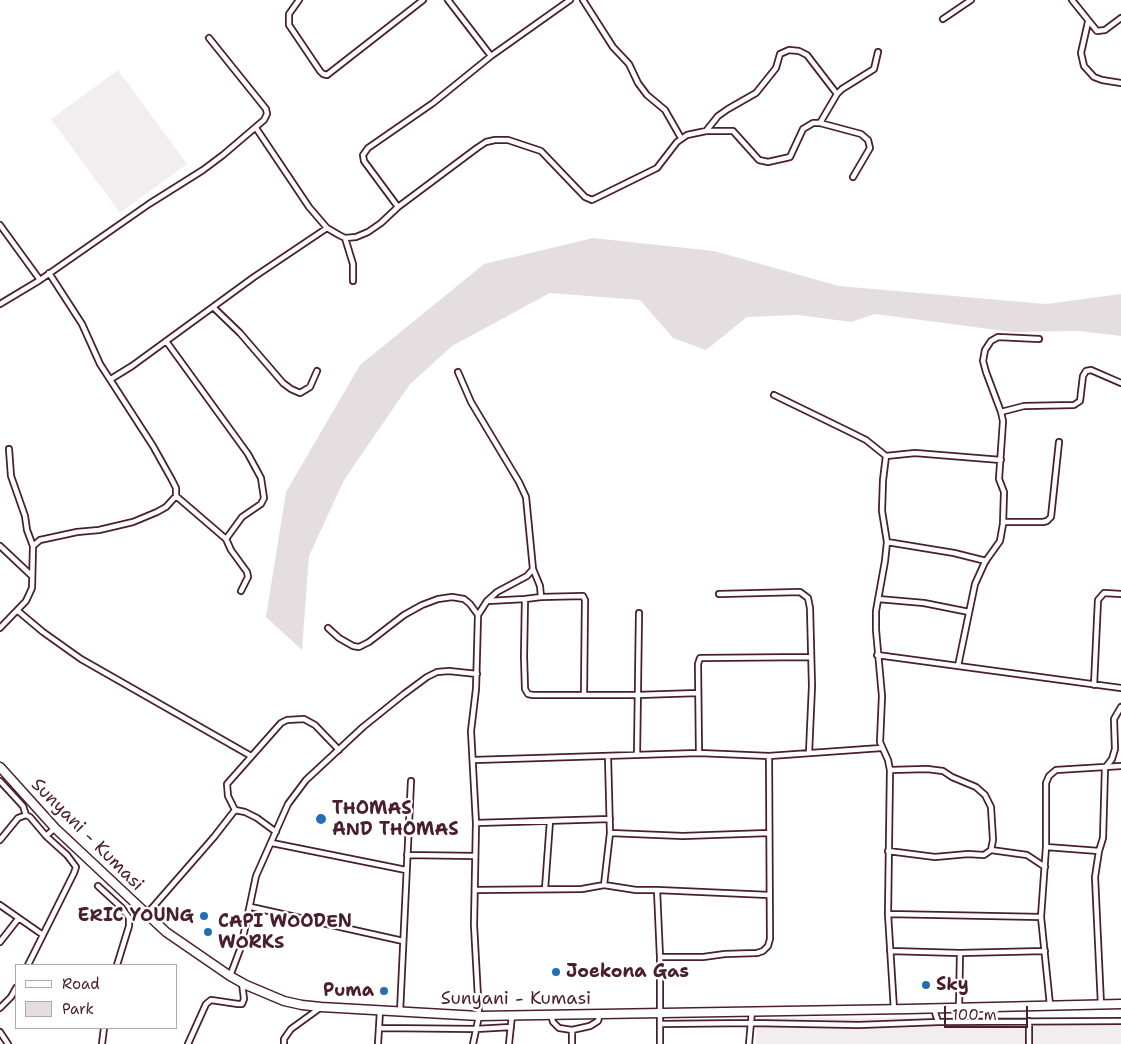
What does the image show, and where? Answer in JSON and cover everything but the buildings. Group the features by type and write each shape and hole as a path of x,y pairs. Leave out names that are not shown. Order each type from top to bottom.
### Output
{"main road":[{"name":"Sunyani - Kumasi","path":"0,767 55,828 166,932 230,976 284,1001 321,1007 479,1016 894,1010 1121,1004"}],"street":[{"path":"299,0 289,14 290,26 320,71 327,75 423,0"},
{"path":"448,0 491,56"},
{"path":"398,206 364,161 363,155 368,148 433,103 491,56 570,0"},
{"path":"583,0 613,48 628,64 638,83 647,95 665,110 682,138"},
{"path":"943,19 971,0"},
{"path":"1072,0 1097,31 1121,18"},
{"path":"1088,22 1081,53 1084,66 1094,77 1121,83"},
{"path":"0,304 40,280 149,204 203,170 264,120 267,114 266,109 209,38"},
{"path":"706,131 723,112 737,102 756,93 776,68 780,54 789,50 799,51 807,55 837,94"},
{"path":"820,123 837,94 847,85 874,69 878,52"},
{"path":"256,128 309,207 327,228 345,238 356,237 368,232 381,223 398,206 486,142 508,140 536,148 585,197 592,200 657,168 682,138 687,135 706,131 733,131 759,160 768,162 790,157 803,129 813,123 820,123 861,134 868,140 870,148 853,177"},
{"path":"0,225 40,280"},
{"path":"111,379 327,228"},
{"path":"345,238 353,264 353,281"},
{"path":"33,546 40,540 77,532 120,526 140,520 166,507 176,496 176,488 172,480 96,357 82,324 49,273"},
{"path":"214,307 240,333 283,383 291,389 300,393 310,387 318,371"},
{"path":"958,666 975,584 986,561 1000,541 1003,522 1004,492 999,479 1003,421 983,361 985,350 991,341 998,337 1039,339"},
{"path":"166,341 248,454 261,478 264,498 261,504 242,517 226,539"},
{"path":"1001,412 1024,406 1074,405 1080,401 1083,376 1086,371 1091,370 1121,383"},
{"path":"458,372 471,402 520,482 526,497 533,569 540,586 541,597"},
{"path":"774,395 850,432 876,447 886,456 915,453 1001,460"},
{"path":"1003,522 1043,522 1051,517 1059,442"},
{"path":"0,628 26,601 32,588 33,546 11,476 9,449"},
{"path":"886,456 882,511 887,542 876,611 877,655 882,696 881,748 888,760 890,770 888,914 894,1010"},
{"path":"176,496 226,539 231,550 247,572 248,577 241,591"},
{"path":"887,542 954,553 986,561"},
{"path":"0,546 32,576"},
{"path":"473,1044 479,1016 474,943 476,823 471,731 477,674 478,615 487,601 497,592 527,576 533,569"},
{"path":"719,594 800,592 808,598 810,608 812,686 809,753"},
{"path":"1094,685 1098,600 1104,593 1121,594"},
{"path":"487,601 583,596 585,600 584,694"},
{"path":"328,628 340,638 358,647 369,642 404,615 422,604 438,599 452,597 464,599 478,615"},
{"path":"878,598 924,603 970,612"},
{"path":"525,599 525,689 528,694 638,695 698,693"},
{"path":"18,611 42,632 81,659 251,756"},
{"path":"638,755 639,614"},
{"path":"877,655 1121,688"},
{"path":"699,753 698,664 702,657 811,656"},
{"path":"230,976 241,947 251,907 256,876 272,844 288,804 306,780 381,712 427,677 436,672 448,671 477,674"},
{"path":"1101,1004 1095,877 1103,838 1105,768 1112,759 1116,749 1114,719 1121,707"},
{"path":"235,810 228,796 227,784 281,723 288,720 304,719 315,725 339,750"},
{"path":"474,760 699,753 769,756 881,748"},
{"path":"660,957 703,957 757,953 763,951 768,946 770,939 768,895 769,756"},
{"path":"604,885 610,833 608,757"},
{"path":"1050,1005 1041,917 1046,847 1046,783 1049,776 1056,770 1121,766"},
{"path":"888,851 935,857 968,854 984,855 990,850 993,840 991,807 985,795 976,786 952,777 943,771 927,769 890,770"},
{"path":"0,780 23,806 26,815 76,866 29,964"},
{"path":"400,1012 411,781"},
{"path":"235,810 245,812 257,818 276,832"},
{"path":"146,915 235,810"},
{"path":"0,840 18,818 26,815"},
{"path":"476,823 610,819"},
{"path":"545,889 550,820"},
{"path":"46,836 55,828"},
{"path":"610,833 683,836 769,833"},
{"path":"272,844 406,870"},
{"path":"1046,847 1099,851"},
{"path":"990,850 1027,855 1045,867"},
{"path":"407,855 475,856"},
{"path":"475,890 589,888 604,885 627,890 768,895"},
{"path":"98,886 130,918 117,964"},
{"path":"657,890 660,957 660,1044"},
{"path":"0,905 18,920 43,936"},
{"path":"251,907 403,941"},
{"path":"888,914 1041,917"},
{"path":"0,942 18,920"},
{"path":"890,950 960,953 1044,951"},
{"path":"960,953 960,1008"},
{"path":"188,1044 206,1004 211,1000 242,1004 244,999 242,983"},
{"path":"0,1008 15,990"},
{"path":"284,1044 284,1039 291,1029 321,1007"},
{"path":"934,1009 938,1022"},
{"path":"378,1044 380,1011"},
{"path":"749,1044 752,1011"},
{"path":"550,1014 555,1026 572,1030 590,1026 598,1021 600,1014"},
{"path":"509,1044 512,1015"},
{"path":"1029,1021 1030,1043"},
{"path":"660,1024 1121,1021"},
{"path":"379,1028 476,1030 511,1028"},
{"path":"102,1044 104,1029"},
{"path":"572,1030 572,1044"},
{"path":"0,1032 8,1044"}],"shaded area":[{"path":"118,70 187,164 120,213 51,119"},
{"path":"1121,1017 1121,1044 756,1044 757,1018"}],"green space":[{"path":"593,238 714,251 839,286 1046,304 1121,294 1121,336 1079,331 1012,332 875,314 851,322 798,315 747,317 706,350 673,338 640,300 550,293 452,346 410,384 344,480 309,556 302,650 266,617 286,492 360,365 484,264"}],"place":[{"name":"THOMAS AND THOMAS","path":"321,819"},
{"name":"ERIC YOUNG","path":"204,916"},
{"name":"CAPI WOODEN WORKS","path":"208,932"},
{"name":"Joekona Gas","path":"556,972"},
{"name":"Sky","path":"926,985"},
{"name":"Puma","path":"384,991"}]}
